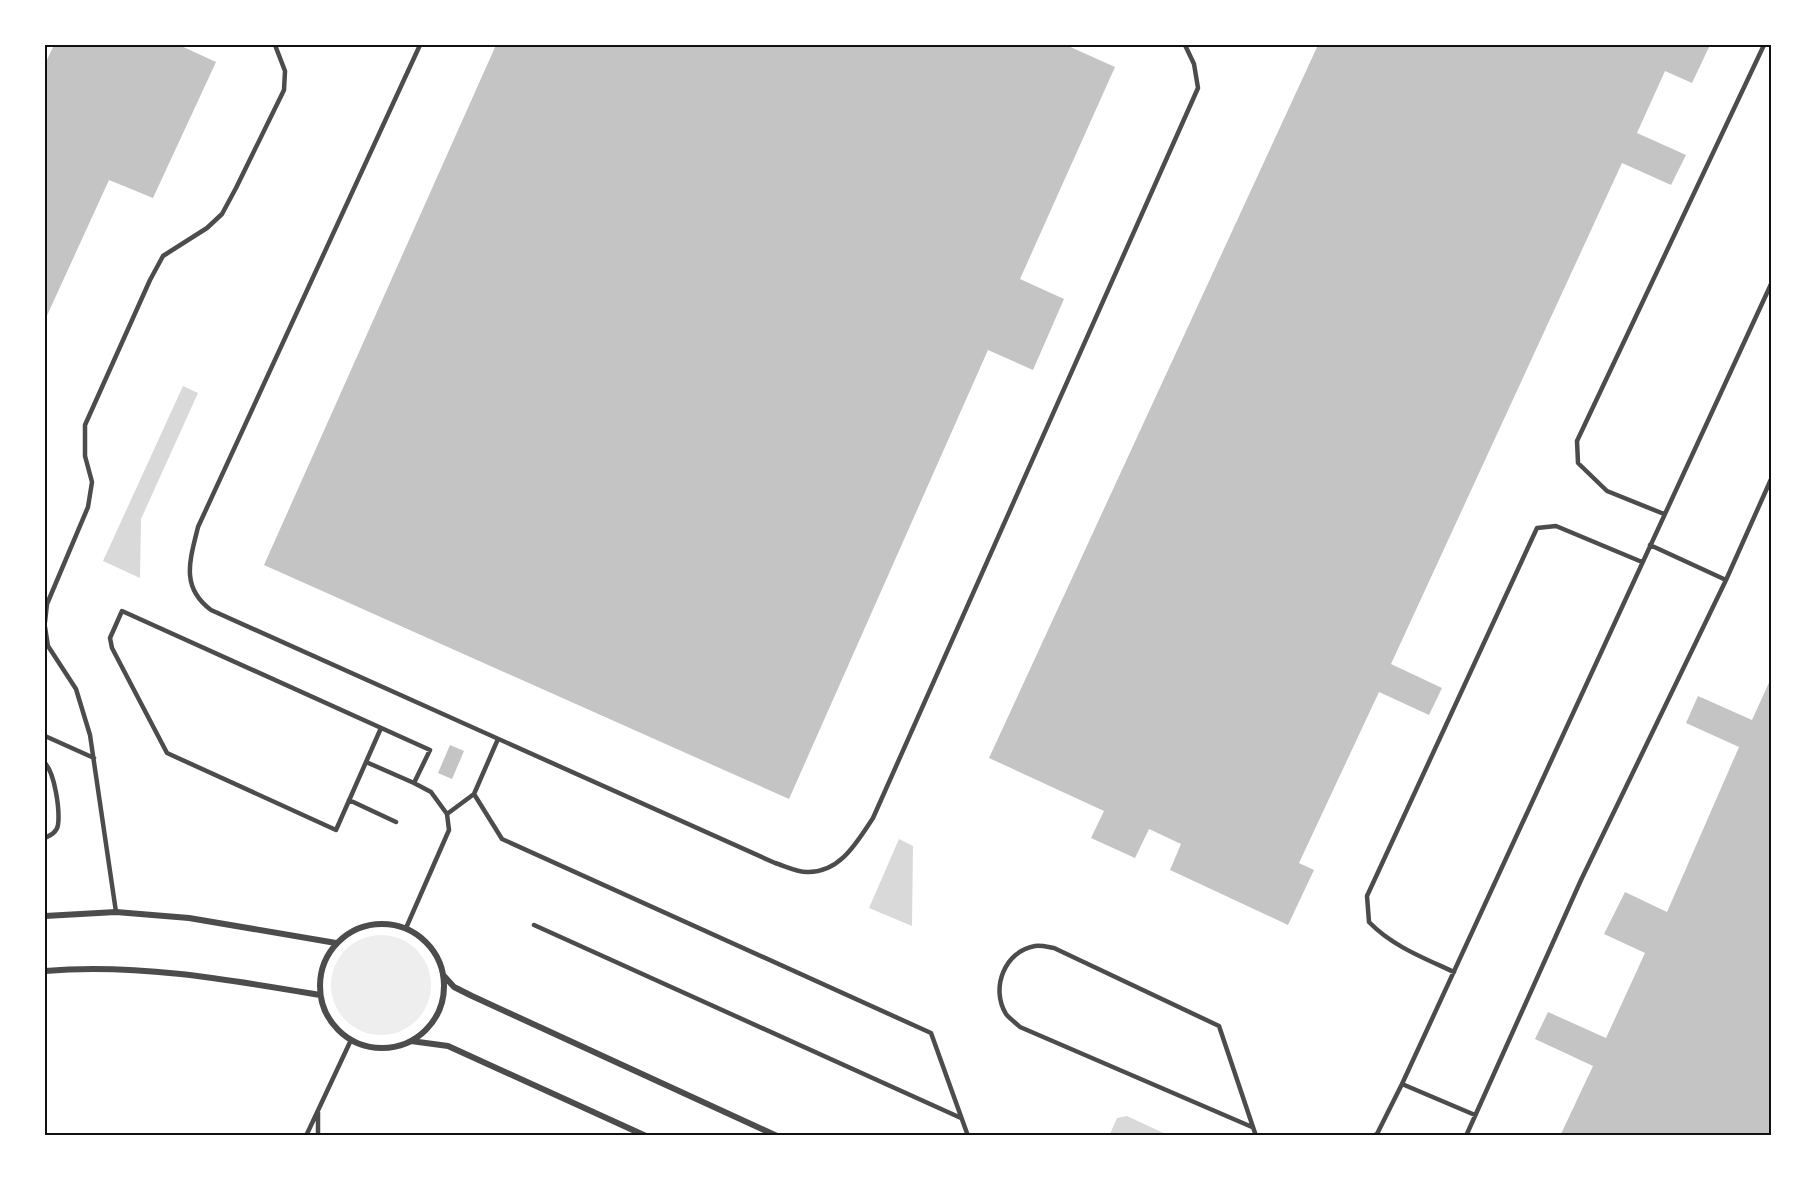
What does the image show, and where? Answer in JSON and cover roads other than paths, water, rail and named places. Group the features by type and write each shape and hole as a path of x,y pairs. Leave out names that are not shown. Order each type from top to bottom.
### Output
{"street":[{"path":"45,916 116,912 189,918 336,943"},
{"path":"444,976 444,995 438,1014 427,1029 411,1041 392,1048 370,1047 351,1040 331,1021 320,995 322,968 336,943 351,932 368,925 387,924 406,928 420,936 431,947 444,976 454,987 777,1136"},
{"path":"45,971 183,974 320,995"},
{"path":"411,1041 448,1046 646,1136"}],"lane":[{"path":"45,622 47,604 88,507 92,483 85,456 86,425 150,280 163,256 207,228 222,214 236,188 284,90 285,71 275,45"},
{"path":"420,45 198,527 190,561 191,587 197,599 211,610 775,863 807,872 833,866 853,849 878,807 1198,88 1194,64 1185,45"},
{"path":"1664,514 1607,491 1578,463 1577,441 1764,45"},
{"path":"1372,1136 1377,1134 1402,1084 1772,282"},
{"path":"1466,1136 1581,880 1726,580 1772,477"},
{"path":"1454,972 1409,951 1379,933 1369,922 1367,896 1372,885 1537,528 1557,526 1642,562"},
{"path":"1650,545 1726,580"},
{"path":"381,728 336,830 167,753 112,648 110,638 122,611 381,728 429,750 414,783"},
{"path":"45,627 47,645 76,689 90,735 116,912"},
{"path":"45,736 94,758"},
{"path":"447,814 474,794 498,739"},
{"path":"366,762 431,792 447,814 449,830 406,928"},
{"path":"45,763 53,774 58,825 53,834 45,838"},
{"path":"474,794 502,840 931,1033 968,1136"},
{"path":"349,800 396,822"},
{"path":"534,925 962,1118"},
{"path":"1252,1128 1020,1027 1006,1014 999,994 1002,972 1016,955 1035,946 1054,948 1219,1026 1256,1136"},
{"path":"306,1136 351,1040"},
{"path":"1402,1084 1475,1115"},
{"path":"318,1110 318,1136"}]}
